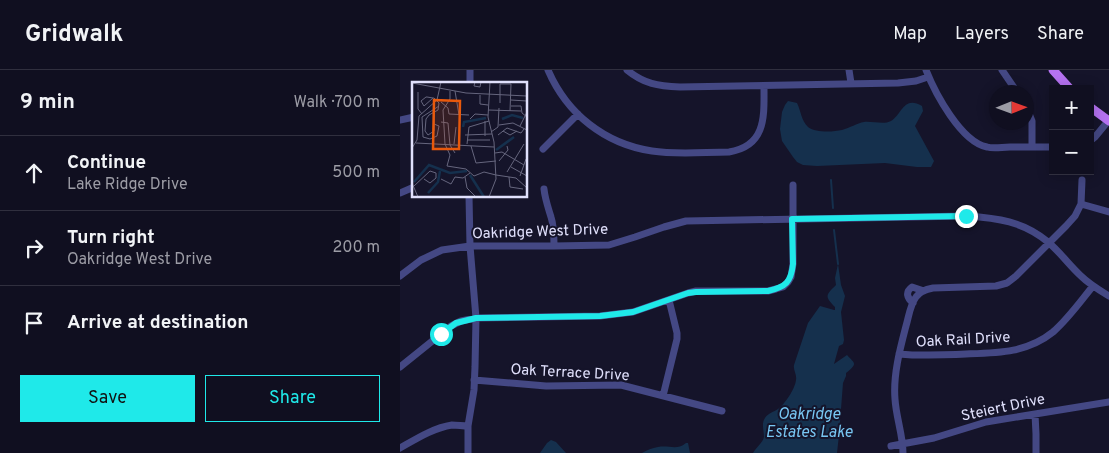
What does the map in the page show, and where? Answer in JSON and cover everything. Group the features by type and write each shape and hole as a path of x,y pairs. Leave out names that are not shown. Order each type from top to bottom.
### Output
{"main road":[{"path":"1053,70 1066,85"},
{"path":"1094,110 1109,121"}],"street":[{"path":"548,70 564,100 590,125 617,141 635,147 666,153 729,152 742,148 758,134 762,125 764,86"},
{"path":"627,70 636,77 651,84 666,86 764,86 910,82 927,73 943,104 961,131 970,140 991,148 1049,147"},
{"path":"849,70 851,83"},
{"path":"1002,70 1012,85"},
{"path":"543,149 578,114"},
{"path":"1094,137 1109,121"},
{"path":"1032,130 1032,147"},
{"path":"903,453 894,397 895,381 899,354 916,297 928,289 939,287 996,286 1007,283 1075,216 1082,204 1082,180"},
{"path":"400,367 461,321 476,318 600,316 633,312 688,293 768,291 783,287 791,277 793,264 793,185"},
{"path":"400,193 412,188"},
{"path":"544,189 552,218 554,246"},
{"path":"468,453 468,426 474,380 476,318 470,246 470,198"},
{"path":"1082,204 1109,212"},
{"name":"Oakridge West Drive","path":"400,276 421,260 442,250 470,246 609,244 686,221 966,216 992,217 1019,224 1034,232 1048,242 1081,276 1109,296"},
{"name":"Oak Rail Drive","path":"899,354 999,354 1026,347 1040,341 1064,322 1093,286"},
{"path":"663,396 677,339 669,300"},
{"name":"Oak Terrace Drive","path":"474,380 546,386 621,385 722,411"},
{"name":"Steiert Drive","path":"891,446 934,438 986,422 1109,402"},
{"path":"1035,414 1036,453"},
{"path":"400,448 438,429 453,425 468,426"}],"water":[{"path":"788,101 797,103 802,118 808,127 825,132 842,130 864,122 888,122 895,118 907,104 916,103 922,106 923,111 915,126 934,161 931,167 885,163 803,165 797,162 782,141 780,129 782,112"},
{"name":"Oakridge Estates Lake","path":"838,264 841,285 845,296 841,312 844,340 843,344 839,346 834,364 847,355 854,365 846,373 843,383 837,453 753,453 764,437 763,425 765,418 781,407 794,388 796,378 794,365 808,323 820,306 835,310 828,296 836,285 835,278"},
{"path":"551,440 556,442 566,453 540,453"},
{"path":"688,443 690,453 642,453 656,447 676,447"}],"waterway":[{"path":"831,180 833,208"},
{"path":"834,230 838,264"}],"route":[{"path":"441,334 456,323 476,318 600,316 633,312 688,293 768,291 783,287 791,277 793,264 792,219 966,216"}]}
